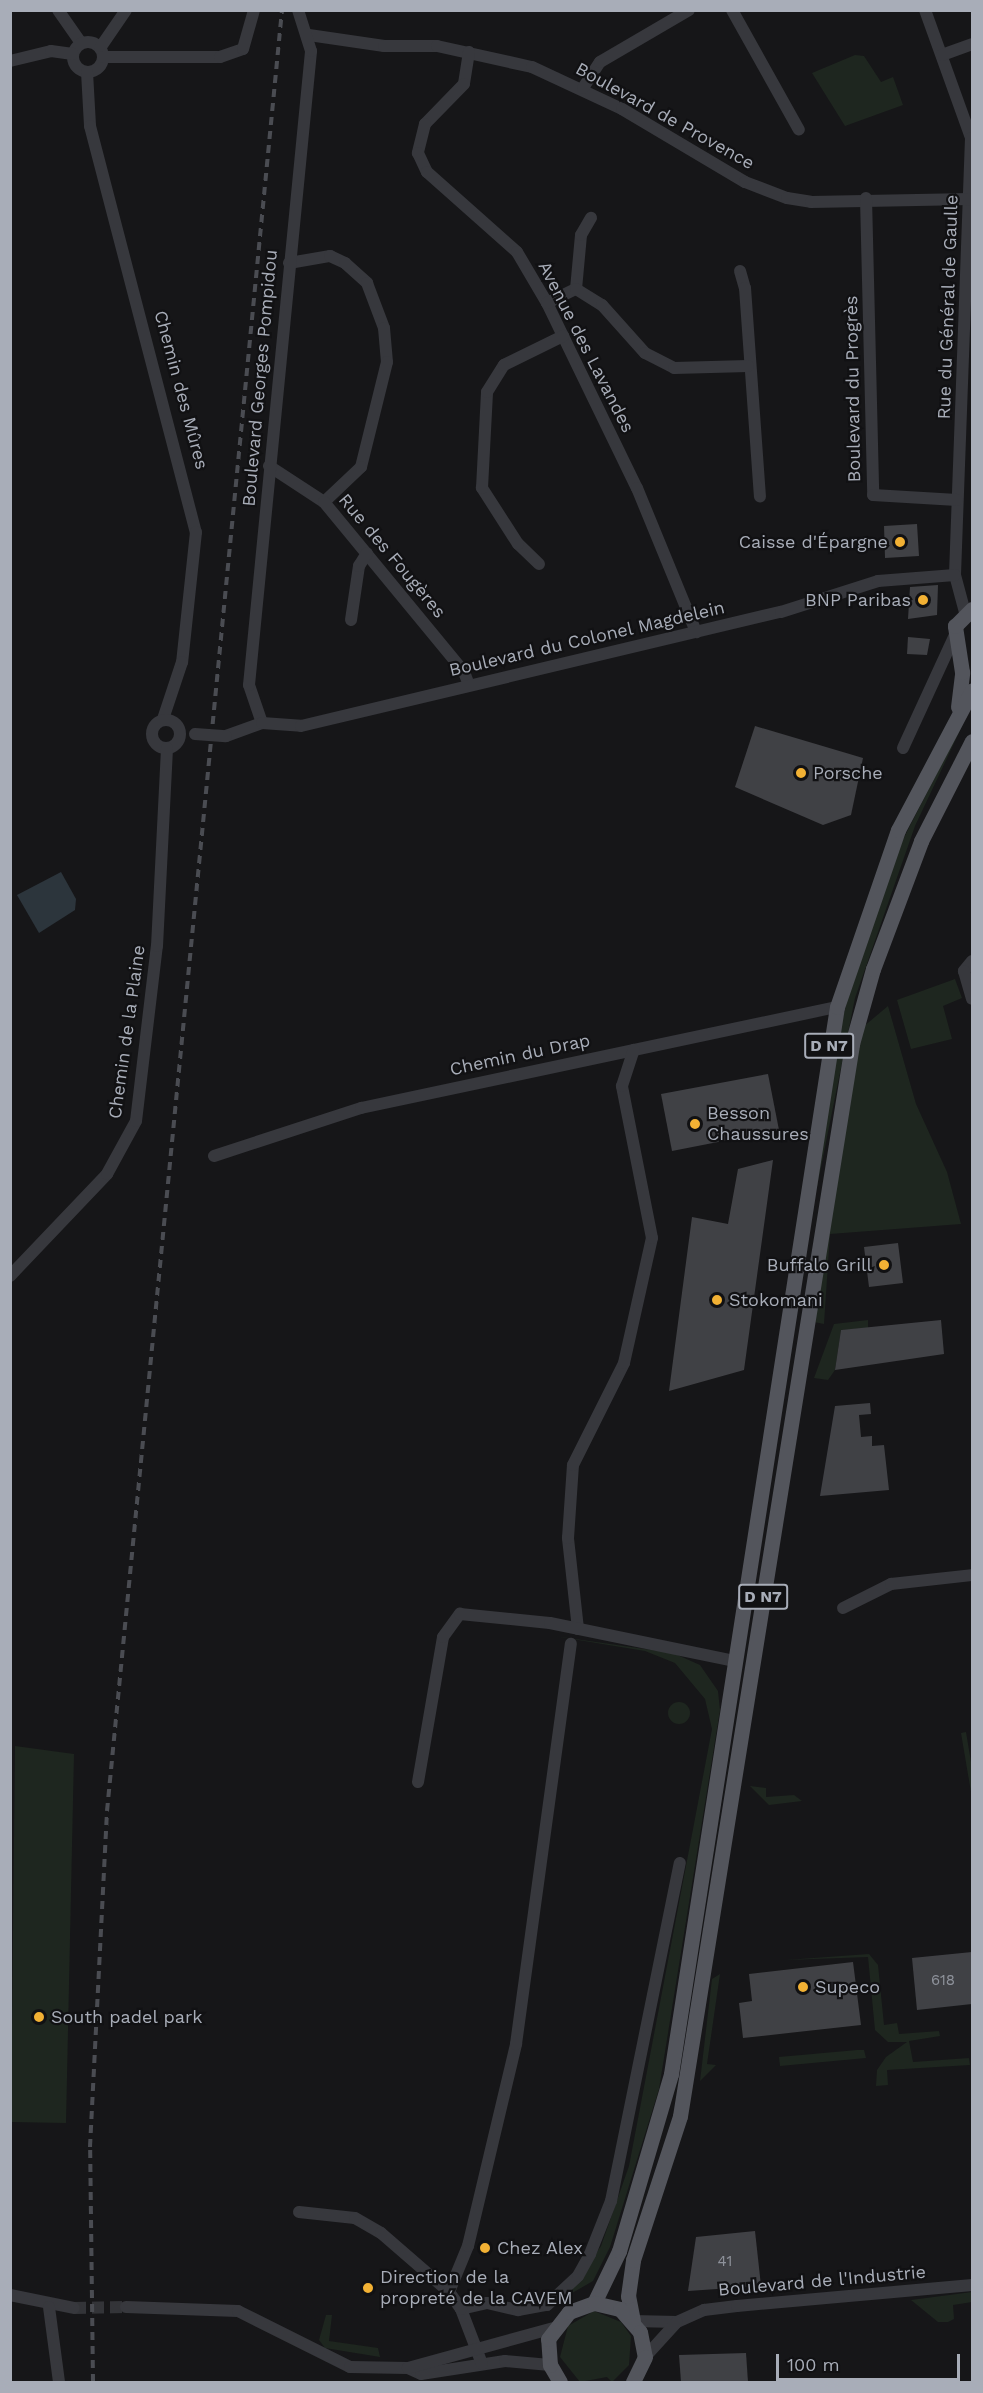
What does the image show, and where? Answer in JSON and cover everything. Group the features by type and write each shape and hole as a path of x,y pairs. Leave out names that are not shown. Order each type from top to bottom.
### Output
{"main road":[{"path":"957,715 962,672 962,643 969,611"},
{"name":"D N7","path":"594,2303 620,2251 671,2074 837,1007 898,830 972,690"},
{"name":"D N7","path":"633,2321 628,2296 633,2260 680,2116 852,1044 873,969 921,841 972,741"},
{"path":"560,2382 550,2365 553,2328 569,2312 594,2303 620,2309 633,2321 645,2357 633,2382"}],"street":[{"path":"58,10 81,43 102,52 220,57 243,49 254,10"},
{"path":"73,54 76,66 87,72 95,70 102,52 126,10"},
{"path":"298,10 309,35"},
{"path":"583,88 600,62 690,10"},
{"path":"732,10 799,130"},
{"name":"Rue du Général de Gaulle","path":"925,10 971,138 971,236 957,500 956,575 969,611"},
{"name":"Boulevard de Provence","path":"309,35 469,52 532,67 583,88 745,182 811,202 866,198 970,199"},
{"name":"Boulevard Georges Pompidou","path":"262,723 249,685 309,35"},
{"path":"73,54 81,43"},
{"path":"942,55 972,44"},
{"path":"10,61 51,51 73,54"},
{"name":"Avenue des Lavandes","path":"469,52 464,84 425,124 417,153 428,172 517,252 547,303 637,488 696,632"},
{"name":"Chemin des Mûres","path":"87,72 90,126 187,481 196,532 182,662 163,720 152,735 167,748"},
{"name":"Boulevard du Progrès","path":"866,198 873,495 957,500"},
{"path":"576,289 580,235 591,218"},
{"path":"289,263 330,256 345,263 367,283 384,328 387,362 361,467 324,502"},
{"path":"740,271 745,288 748,366 760,496"},
{"path":"547,303 576,289"},
{"path":"576,289 602,305 659,363 674,368 748,366"},
{"path":"539,564 518,544 482,488 487,392 504,365 562,336"},
{"name":"Rue des Fougères","path":"269,466 324,502 464,672 469,685"},
{"path":"351,620 359,566 367,553"},
{"name":"Boulevard du Colonel Magdelein","path":"180,733 226,736 262,723 301,726 696,632 878,581 956,575"},
{"path":"903,748 962,643"},
{"path":"163,720 175,723 180,733 167,748"},
{"name":"Chemin de la Plaine","path":"10,1276 107,1174 136,1121 157,946 167,748"},
{"path":"969,964 972,999"},
{"name":"Chemin du Drap","path":"214,1156 361,1108 837,1007"},
{"path":"578,1629 568,1520 573,1465 624,1363 652,1238 622,1086 634,1050"},
{"path":"843,1608 891,1584 972,1575"},
{"path":"418,1782 443,1637 460,1614 578,1629 735,1661"},
{"path":"449,2292 468,2246 516,2044 571,1644"},
{"path":"461,2309 487,2303 518,2310 548,2305 578,2276 590,2254 611,2201 680,1863"},
{"path":"299,2212 355,2218 381,2233 449,2292 461,2309 478,2347 482,2364"},
{"name":"Boulevard de l'Industrie","path":"633,2321 677,2322 726,2307 972,2285"},
{"path":"10,2295 48,2307 74,2308"},
{"path":"48,2307 59,2382"},
{"path":"126,2307 238,2311 350,2367 408,2368 553,2328"},
{"path":"645,2357 677,2322"},
{"path":"408,2368 422,2374 482,2364 550,2365"}],"shaded area":[{"path":"855,55 864,56 881,82 893,77 903,105 845,126 812,73"},
{"path":"972,705 915,826 855,998 816,1192 834,1053 849,993 894,857"},
{"path":"61,872 76,899 75,910 39,933 17,895"},
{"path":"955,979 962,998 943,1006 952,1039 911,1049 897,1000"},
{"path":"888,1006 916,1104 947,1172 961,1224 830,1234 824,1324 814,1322 837,1151 863,1027"},
{"path":"868,1320 868,1328 841,1330 835,1370 828,1380 814,1378 834,1324"},
{"path":"554,1636 673,1653 700,1665 718,1691 720,1710 659,2089 610,2247 593,2281 567,2296 601,2246 629,2166 712,1729 705,1699 675,1663 645,1651"},
{"path":"679,1702 687,1705 690,1713 687,1721 679,1724 671,1721 668,1713 671,1705"},
{"path":"966,1732 972,1768 972,1798 961,1733"},
{"name":"South padel park","path":"15,1746 74,1754 66,2123 11,2122"},
{"path":"750,1786 766,1788 766,1797 794,1795 802,1801 769,1805"},
{"path":"869,1954 878,1965 884,2025 897,2023 899,2034 939,2031 940,2036 909,2041 913,2062 969,2058 970,2065 887,2070 888,2085 876,2086 877,2070 886,2057 907,2042 888,2042 875,2030 868,1957 786,1960"},
{"path":"720,1974 707,2064 716,2065 700,2081 712,1979"},
{"path":"864,2050 866,2058 780,2066 779,2057"},
{"path":"972,2292 972,2302 953,2305 954,2319 948,2322 938,2322 911,2300"},
{"path":"594,2311 621,2322 631,2336 629,2365 612,2382 607,2377 580,2382 560,2357 568,2326"},
{"path":"326,2315 332,2315 329,2341 378,2348 380,2357 325,2348 319,2340"}],"building":[{"name":"Caisse d'Épargne","path":"917,524 919,556 885,558 884,526"},
{"name":"BNP Paribas","path":"938,585 937,615 908,619 910,587"},
{"name":"BNP Paribas","path":"908,637 930,639 927,655 907,654"},
{"name":"Porsche","path":"755,726 863,758 851,815 823,825 735,787"},
{"name":"Besson Chaussures","path":"768,1074 779,1130 672,1151 661,1094"},
{"name":"Stokomani","path":"773,1160 744,1370 669,1391 692,1217 728,1224 738,1169"},
{"name":"Buffalo Grill","path":"898,1243 903,1283 869,1287 864,1247"},
{"path":"941,1320 944,1354 835,1370 841,1330"},
{"path":"870,1403 871,1414 859,1415 861,1437 872,1436 872,1446 884,1445 889,1490 820,1496 835,1406"},
{"path":"972,1952 972,2004 917,2010 912,1958"},
{"name":"Supeco","path":"853,1962 861,2025 743,2038 739,2003 752,2001 749,1974"},
{"path":"755,2231 761,2286 688,2291 696,2237"},
{"path":"746,2353 748,2382 681,2382 679,2355"}],"tunnel":[{"path":"74,2308 126,2307"}],"railway":[{"path":"93,2382 90,2147 107,1811 282,10"}],"place":[{"name":"Caisse d'Épargne","path":"900,542"},
{"name":"BNP Paribas","path":"923,600"},
{"name":"Porsche","path":"801,773"},
{"name":"Besson Chaussures","path":"695,1124"},
{"name":"Buffalo Grill","path":"884,1265"},
{"name":"Stokomani","path":"717,1300"},
{"name":"Supeco","path":"803,1987"},
{"name":"South padel park","path":"39,2017"},
{"name":"Chez Alex","path":"485,2248"},
{"name":"Direction de la propreté de la CAVEM","path":"368,2288"}]}
